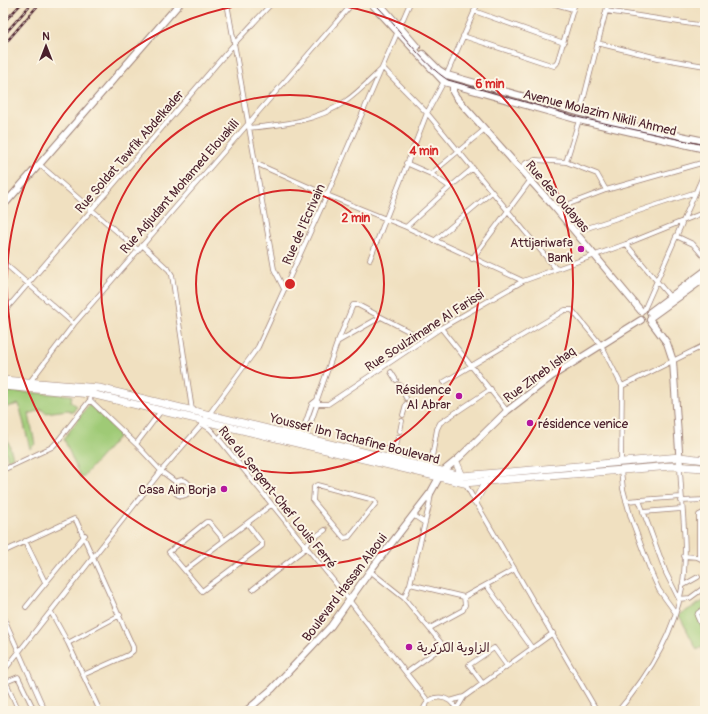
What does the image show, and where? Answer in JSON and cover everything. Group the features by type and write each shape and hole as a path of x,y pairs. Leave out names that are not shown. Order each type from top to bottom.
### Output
{"main road":[{"name":"Youssef Ibn Tachafine Boulevard","path":"3,380 161,411 193,415 209,415 302,441 463,480 486,481 680,466 705,468"},
{"name":"Youssef Ibn Tachafine Boulevard","path":"3,386 28,385 99,388 193,415 203,422 394,457 430,468 444,476"},
{"name":"Youssef Ibn Tachafine Boulevard","path":"463,480 621,462 680,457 705,460"},
{"path":"458,461 463,480"},
{"path":"476,502 486,481"}],"street":[{"path":"3,206 180,3"},
{"path":"227,3 274,269 284,289"},
{"name":"Rue Soldat Tawfik Abdelkader","path":"3,313 234,44 272,3"},
{"name":"Rue Adjudant Mohamed Elouakili","path":"28,385 74,324 353,3"},
{"path":"371,3 399,28 432,64 447,75"},
{"path":"379,3 444,82"},
{"name":"Rue de l'Ecrivain","path":"3,672 161,471 209,415 256,352 327,195 410,3"},
{"path":"370,259 384,218 427,113 444,82 478,3"},
{"path":"551,3 573,9"},
{"path":"463,36 552,66 557,63 575,3"},
{"path":"580,113 608,3"},
{"path":"606,10 705,26"},
{"path":"474,12 564,43"},
{"path":"597,43 658,58 705,66"},
{"path":"249,128 290,123 308,119 328,111 346,101 383,68 427,113 556,269"},
{"name":"Avenue Molazim Nikili Ahmed","path":"447,75 580,113 705,140"},
{"name":"Avenue Molazim Nikili Ahmed","path":"444,82 579,120 705,149"},
{"name":"Rue des Oudayas","path":"455,85 453,92 456,97 647,314 667,343 673,361 680,466"},
{"path":"566,162 579,120"},
{"path":"431,174 485,129"},
{"path":"520,169 526,164 536,160 566,162 597,174 606,190"},
{"path":"556,209 606,190 705,162"},
{"path":"255,163 327,195 406,227 472,259 523,281"},
{"path":"406,163 431,174 450,187"},
{"path":"39,164 138,250"},
{"path":"406,227 473,168"},
{"path":"705,171 676,236 658,281 647,314 644,322 641,320 639,316 647,314 705,278"},
{"path":"472,259 530,181"},
{"path":"434,241 492,192"},
{"path":"575,232 696,192"},
{"name":"Rue Soulzimane Al Farissi","path":"312,404 328,404 387,366 441,328 523,281 626,244 705,212"},
{"path":"676,236 693,244 705,258"},
{"path":"626,244 670,297"},
{"path":"142,245 169,270 172,275 193,415"},
{"path":"3,262 74,324"},
{"path":"647,314 705,271"},
{"path":"302,441 318,405 317,400 337,343 353,306 358,305 379,318 412,333"},
{"path":"444,382 567,310 575,312 601,345 622,386 621,462"},
{"path":"337,343 379,318"},
{"name":"Rue Zineb Ishaq","path":"444,476 506,411 552,376 641,320"},
{"path":"441,328 491,389 506,411"},
{"path":"622,386 705,345"},
{"path":"391,372 396,380"},
{"path":"400,385 406,398"},
{"path":"430,468 437,429 440,423 491,389"},
{"path":"3,470 52,447 90,397 161,471 177,483"},
{"path":"302,441 312,404 317,400"},
{"path":"403,415 406,404"},
{"path":"136,444 161,411"},
{"path":"400,431 402,421"},
{"name":"Rue du Sergent-Chef Louis Ferré","path":"203,422 210,428 349,600 428,701"},
{"path":"219,439 227,427"},
{"path":"396,447 398,438"},
{"path":"618,711 637,688 662,648 679,599 682,586 684,556 680,466"},
{"path":"621,470 626,502 651,572 659,590 675,612"},
{"name":"Boulevard Hassan Alaoui","path":"246,711 272,689 299,662 331,626 370,571 432,489 444,476"},
{"path":"463,480 597,711"},
{"path":"316,485 376,502 348,538 343,537 331,525 313,501 316,485"},
{"path":"404,598 410,584 432,489"},
{"path":"626,502 639,500 705,500"},
{"path":"639,500 642,512 666,573 679,599"},
{"path":"185,570 271,505"},
{"path":"642,512 682,509"},
{"path":"699,557 698,515 705,512"},
{"path":"413,515 425,522"},
{"path":"3,552 75,519 85,535 133,647 133,651 128,655 83,675"},
{"path":"224,540 209,522 206,522 169,551 202,591 262,546 262,543 247,523"},
{"path":"315,538 325,530"},
{"path":"26,607 38,595 45,582 85,535"},
{"path":"25,541 45,582"},
{"path":"253,589 305,547 310,541"},
{"path":"684,556 699,557 705,561"},
{"path":"410,584 464,597 487,586 515,569"},
{"path":"370,571 404,598 440,641 441,647 439,649 406,673"},
{"path":"682,586 698,577"},
{"path":"487,586 532,648"},
{"path":"679,599 687,599 705,588"},
{"path":"430,628 463,610 465,605 464,597"},
{"path":"705,608 698,613 697,616 705,634"},
{"path":"51,612 68,643 100,711"},
{"path":"3,616 45,709 32,710 18,677 6,682 19,711"},
{"path":"68,643 120,616"},
{"path":"450,701 464,697 552,633"},
{"path":"482,684 469,665 494,648 507,666"},
{"path":"423,711 428,701 439,697 450,701 457,710 464,697"}],"green space":[{"path":"3,391 72,395 71,402 77,406 73,412 68,410 45,413 42,409 29,414 35,444 30,449 19,404 3,408"},
{"path":"89,404 120,435 81,479 64,439"},
{"path":"3,425 13,457 8,460 3,443"},
{"path":"705,600 705,653 701,647 697,650 679,615"}],"tunnel":[{"path":"394,455 396,447"},
{"path":"325,530 330,525"}],"tram line":[{"path":"374,3 419,54 438,73 448,80 581,118 705,145"}],"railway":[{"path":"3,23 22,3"},
{"path":"3,36 32,3"},
{"path":"3,46 40,3"}],"place":[{"name":"Attijariwafa Bank","path":"581,249"},
{"name":"Résidence Al Abrar","path":"459,396"},
{"name":"résidence venice","path":"530,423"},
{"name":"Casa Ain Borja","path":"224,489"},
{"name":"الزاوية الكركرية","path":"409,647"}]}
